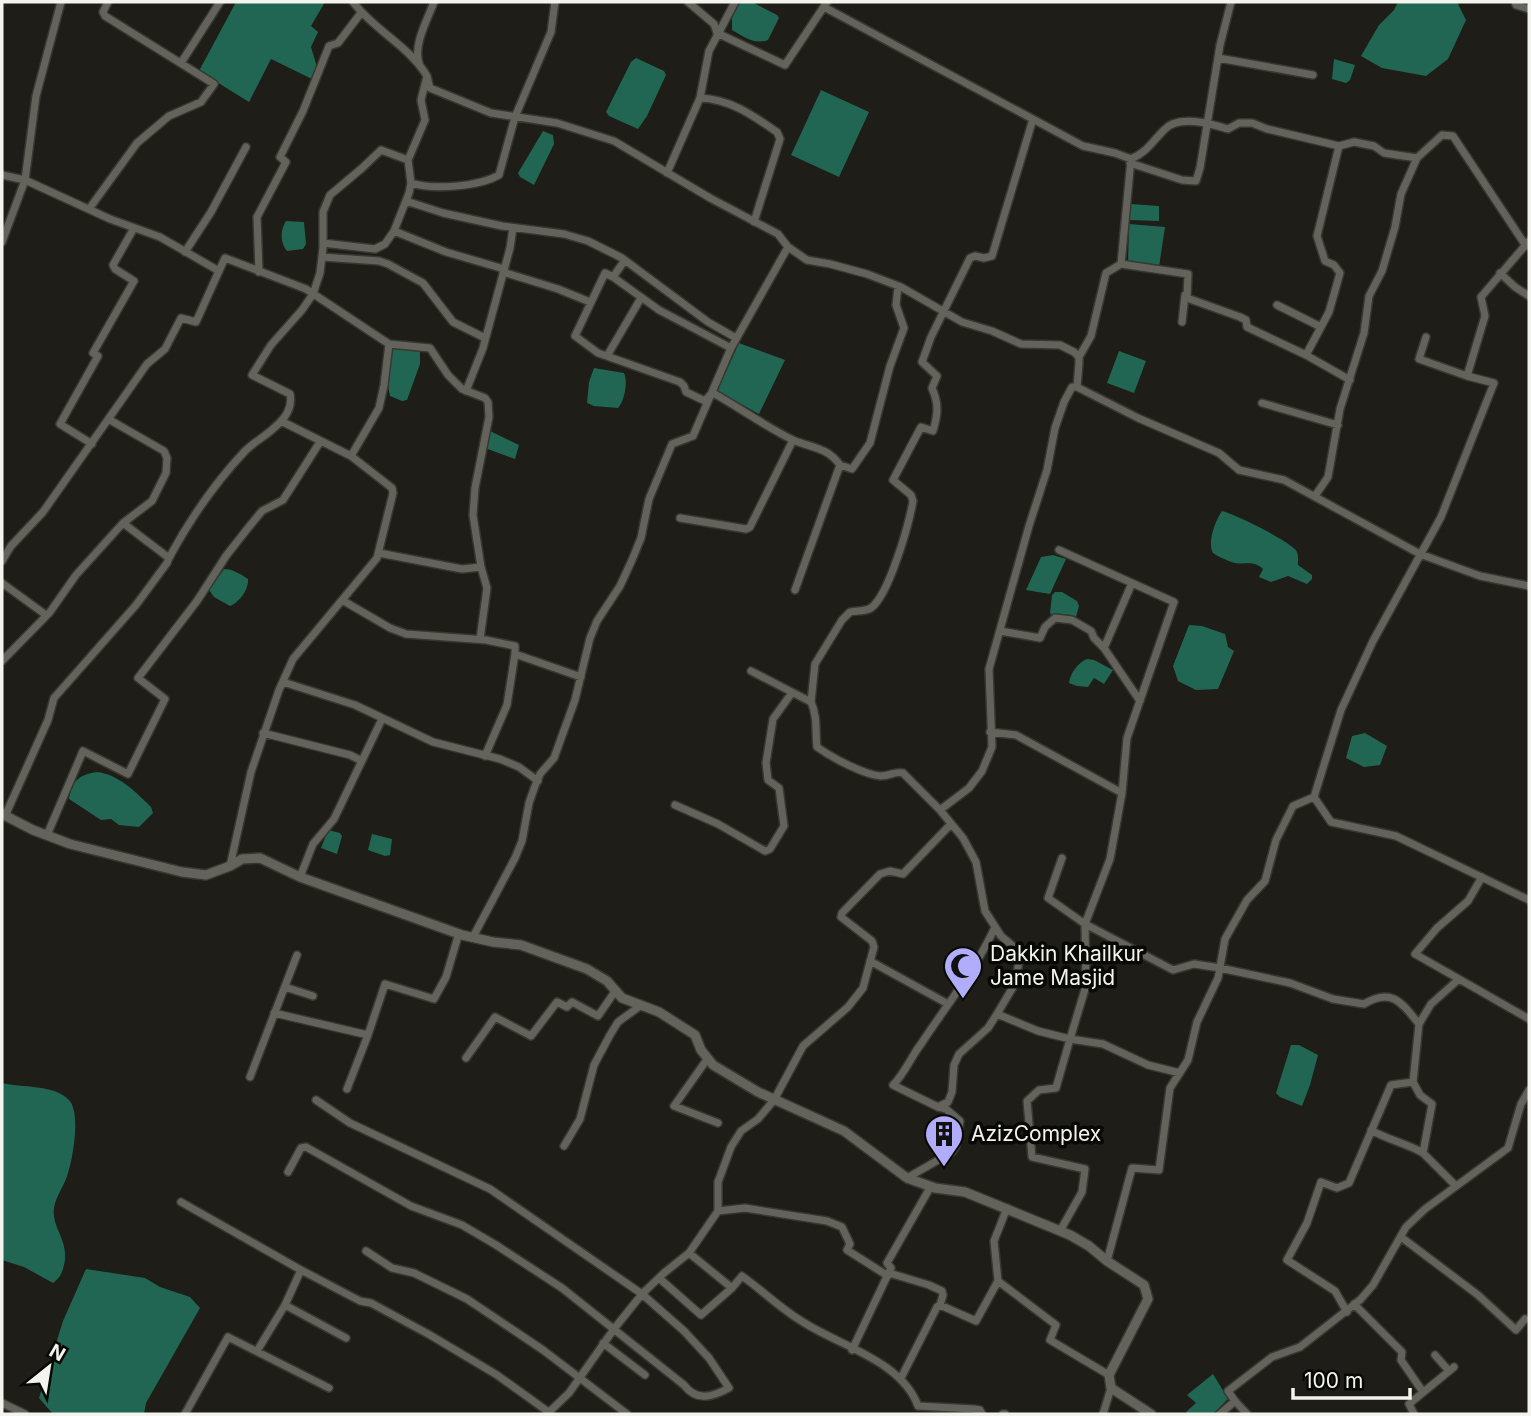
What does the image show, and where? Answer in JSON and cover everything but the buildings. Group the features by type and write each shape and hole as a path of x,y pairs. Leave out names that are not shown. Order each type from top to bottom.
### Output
{"street":[{"path":"2,242 25,180 36,96 61,2"},
{"path":"89,209 137,143 169,116 179,114 201,102 214,85 105,16 103,12 108,2"},
{"path":"181,63 220,2"},
{"path":"353,2 361,13 419,63"},
{"path":"434,2 417,56 427,76 429,88 491,113 557,123 614,141 778,234 788,247 807,260 855,271 898,286 962,322 1021,344 1060,345 1079,357"},
{"path":"411,183 434,188 498,177 515,117 551,32 555,2"},
{"path":"688,2 714,24 717,33 785,65 825,4 1083,146 1115,153 1182,180 1196,181 1231,2"},
{"path":"667,173 700,98 706,62 717,33 735,2"},
{"path":"1515,2 1516,5 1529,9"},
{"path":"258,272 257,217 286,162 280,157 303,111 329,46 338,43 361,13"},
{"path":"1218,58 1313,75"},
{"path":"323,243 375,249 384,244 394,231 411,183 408,160 425,120 421,100 427,76"},
{"path":"700,98 715,98 735,105 776,132 780,139 754,222"},
{"path":"938,1107 948,1102 952,1092 954,1065 959,1054 988,1028 1016,982 1020,952 1001,936 985,911 976,862 963,838 940,810 903,773 872,775 817,747 818,730 811,702 815,664 850,612 868,611 875,605 895,566 913,501 911,495 893,480 921,427 933,431 938,415 939,402 932,388 937,376 922,362 931,337 970,258 992,256 1033,119"},
{"path":"1130,161 1143,154 1165,127 1180,122 1207,123 1228,129 1239,123 1252,122 1267,130 1339,146 1354,142 1374,146 1384,153 1417,158"},
{"path":"1315,496 1328,477 1340,409 1364,332 1369,296 1382,271 1401,194 1417,158 1442,135 1453,136 1528,243 1481,298 1485,316 1467,376"},
{"path":"1306,355 1329,312 1340,273 1334,265 1325,261 1317,236 1339,146"},
{"path":"186,252 246,147"},
{"path":"408,160 381,149 330,195 323,212 322,257 313,294 271,345 252,375 290,394 291,405 281,421 247,449 231,467 190,518 167,563 136,605 54,698 48,720 4,815 47,835 99,853 125,856 182,872 206,875 242,859 260,858 300,877 459,933 521,945 587,969 607,981 622,998 659,1012 695,1035 701,1050 713,1065 774,1100 844,1132 907,1178 931,1186 965,1192 1060,1231 1090,1246 1107,1261 1144,1285 1149,1299 1109,1375 1111,1388 1103,1414"},
{"path":"1121,264 1130,161"},
{"path":"2,175 25,180 160,237 219,271"},
{"path":"406,201 443,213 588,241 625,260 687,307 736,338"},
{"path":"92,444 60,424 98,356 93,353 134,281 113,265 134,228"},
{"path":"466,391 485,338 513,228"},
{"path":"394,231 590,302"},
{"path":"474,937 522,841 529,803 537,781 554,758 576,700 590,638 632,560 641,538 649,499 673,444 693,436 736,338 788,247"},
{"path":"322,257 388,264 423,283 453,323 485,338"},
{"path":"2,561 11,546 43,512 147,364 165,349 181,318 197,322 225,258 313,294 389,344 430,348 448,375 466,391 485,398 489,417 475,488 473,515 487,594 480,639"},
{"path":"613,277 625,260"},
{"path":"1077,387 1080,377 1079,357 1091,335 1106,273 1121,264 1188,274"},
{"path":"714,391 705,401 686,392 680,382 598,353 575,336 605,272 659,310 731,348"},
{"path":"1500,273 1529,296"},
{"path":"1188,274 1186,298 1246,320 1247,327 1350,380"},
{"path":"1182,322 1188,274"},
{"path":"714,391 793,440 821,448 834,457 840,466 852,469 870,443 890,366 904,328 896,305 898,286"},
{"path":"607,356 642,298"},
{"path":"1277,305 1321,327"},
{"path":"1107,1261 1132,1168 1159,1170 1170,1088 1188,1060 1197,1022 1218,978 1225,939 1247,900 1265,881 1276,840 1293,806 1314,797 1341,710 1373,641 1441,517 1494,383 1419,359 1426,337"},
{"path":"351,456 379,408 389,344"},
{"path":"940,810 970,788 982,771 992,747 989,669 1047,470 1055,428 1072,387 1219,453 1239,470 1284,480 1420,554 1479,576 1529,586"},
{"path":"1262,403 1338,425"},
{"path":"2,661 46,615 76,575 123,523 152,500 166,473 167,458 164,451 110,419"},
{"path":"230,866 251,772 263,733 293,659 379,553 393,493 391,488 351,456 281,421"},
{"path":"680,519 746,529 750,527 793,440"},
{"path":"47,835 83,751 128,774 165,699 138,678 248,528 262,511 283,500 320,442"},
{"path":"795,590 840,466"},
{"path":"123,523 169,558"},
{"path":"1059,550 1174,602 1127,738 1122,793 1110,859 1085,924 1086,986 1056,1088 1039,1090 1027,1101 1032,1157 1085,1169 1082,1192 1060,1231"},
{"path":"379,553 462,569 481,568"},
{"path":"2,583 46,615"},
{"path":"1104,649 1132,583"},
{"path":"342,600 390,628 406,634 480,639 515,646 507,705 485,756"},
{"path":"1000,631 1040,638 1045,627 1055,618 1064,618 1091,631 1140,701"},
{"path":"515,654 581,677"},
{"path":"751,671 811,702"},
{"path":"283,682 341,700 433,742 519,767 537,781"},
{"path":"675,805 718,824 765,851 770,849 783,826 779,788 768,780 766,763 773,719 791,694"},
{"path":"300,877 313,844 334,819 382,719"},
{"path":"990,732 1016,735 1122,793"},
{"path":"263,733 349,755 362,761"},
{"path":"1314,797 1331,822 1396,836 1529,900"},
{"path":"181,1202 301,1270 430,1335 496,1375 549,1413 580,1378 603,1343 642,1294 690,1253 718,1211 718,1182 731,1147 741,1131 758,1119 774,1100 803,1046 848,1007 863,988 874,947 872,941 841,917 842,913 880,874 890,871 903,874 951,824"},
{"path":"1062,858 1048,898 1085,924 1173,970 1194,964 1220,968 1290,983 1333,999 1364,1004 1387,996 1402,1003 1419,1024"},
{"path":"1482,877 1468,901 1437,928 1415,954 1529,1019"},
{"path":"907,1178 952,1152 956,1146 960,1121 946,1109 893,1085 948,1004 995,927"},
{"path":"347,1089 385,984 434,999 446,977 459,933"},
{"path":"250,1077 297,955"},
{"path":"870,961 948,1004"},
{"path":"1423,1153 1432,1104 1420,1096 1413,1083 1419,1024 1431,1004 1459,979"},
{"path":"285,987 313,996"},
{"path":"466,1058 495,1017 531,1036 557,1002 567,1007 572,1002 598,1016 616,990"},
{"path":"564,1146 580,1119 594,1065 610,1035 618,1022 640,1006"},
{"path":"274,1013 368,1035"},
{"path":"997,1014 1038,1031 1103,1044 1148,1065 1180,1073"},
{"path":"708,1058 674,1106 718,1123"},
{"path":"1347,1312 1335,1291 1287,1260 1307,1223 1321,1182 1337,1188 1349,1183 1391,1085 1413,1083"},
{"path":"1247,1414 1228,1391 1272,1357 1300,1346 1347,1312 1373,1285 1406,1227 1424,1209 1508,1149 1521,1104 1529,1090"},
{"path":"288,1172 301,1148 306,1147 411,1206 462,1225 496,1245 562,1289 684,1385 690,1394 713,1396 729,1388 709,1358 684,1331 642,1294 490,1189 350,1123 316,1100"},
{"path":"1371,1130 1388,1140 1404,1142 1423,1153 1456,1186"},
{"path":"852,1350 889,1275 891,1268 887,1263 931,1186"},
{"path":"718,1211 745,1208 827,1221 842,1227 850,1244 847,1250 889,1275 942,1291 940,1305 901,1378"},
{"path":"940,1305 976,1321 999,1281 994,1241 1007,1208"},
{"path":"1401,1237 1478,1294 1516,1330 1525,1319"},
{"path":"366,1251 392,1268 414,1273 467,1300 543,1350 627,1414"},
{"path":"690,1253 732,1288"},
{"path":"257,1350 285,1305 301,1270"},
{"path":"659,1278 701,1315 742,1276 801,1321 864,1354 901,1378 918,1406 974,1409 980,1410 982,1414"},
{"path":"999,1281 1056,1325 1050,1340 1109,1375"},
{"path":"1354,1304 1402,1352 1401,1360 1423,1392"},
{"path":"285,1305 346,1338"},
{"path":"184,1414 228,1338 257,1350 329,1388"},
{"path":"603,1343 645,1375"},
{"path":"1414,1414 1409,1404 1452,1369 1435,1355"},
{"path":"1111,1388 1151,1414"},
{"path":"1220,1414 1235,1401"},
{"path":"2,1403 26,1414"}],"shaded area":[{"path":"236,2 325,2 311,26 318,32 311,47 317,67 312,79 271,59 249,102 199,71"},
{"path":"740,2 752,2 777,15 779,18 768,40 754,41 732,30 732,16"},
{"path":"1398,2 1457,2 1466,20 1448,59 1426,76 1382,68 1361,56 1379,25"},
{"path":"636,58 664,71 666,75 638,129 609,116 606,112 631,62"},
{"path":"1334,59 1355,65 1350,80 1346,83 1332,79"},
{"path":"821,90 869,112 839,177 791,155"},
{"path":"543,131 553,135 554,144 534,185 518,173"},
{"path":"1131,204 1159,206 1159,221 1129,220"},
{"path":"286,221 304,222 306,244 303,249 287,251 285,248 282,236"},
{"path":"1129,224 1165,227 1159,267 1128,264"},
{"path":"739,343 785,360 759,414 717,391"},
{"path":"392,348 420,351 420,364 407,400 402,401 390,396 388,386"},
{"path":"1119,351 1146,361 1134,393 1107,383"},
{"path":"594,368 624,373 625,391 618,408 587,403 589,382"},
{"path":"490,431 519,445 515,459 485,448"},
{"path":"1222,511 1260,527 1289,544 1297,552 1298,565 1312,575 1312,579 1307,584 1288,576 1271,582 1259,577 1263,569 1259,566 1235,563 1213,553 1213,532"},
{"path":"1053,555 1066,559 1050,594 1026,590 1041,557"},
{"path":"224,569 248,579 243,595 230,606 214,597 209,590"},
{"path":"1062,592 1077,601 1079,606 1076,617 1062,614 1054,617 1050,613 1052,595"},
{"path":"1189,625 1202,626 1225,634 1228,647 1234,651 1218,689 1196,690 1178,681 1173,666"},
{"path":"1087,659 1113,670 1104,684 1094,678 1088,687 1069,683 1075,668"},
{"path":"1365,733 1387,746 1380,765 1364,767 1346,758 1352,736"},
{"path":"97,772 112,776 127,785 151,807 153,813 139,827 119,825 111,819 101,820 69,799 77,780"},
{"path":"328,830 342,836 337,854 321,848"},
{"path":"372,834 392,839 390,855 368,850"},
{"path":"1291,1045 1299,1045 1318,1055 1302,1106 1276,1093"},
{"path":"2,1083 55,1091 73,1106 75,1135 72,1157 54,1208 55,1222 65,1249 64,1265 53,1283 24,1267 2,1260"},
{"path":"86,1269 145,1278 160,1287 190,1297 200,1308 146,1403 144,1414 53,1414 39,1398 63,1321"},
{"path":"1213,1374 1228,1399 1213,1414 1187,1414 1196,1403 1187,1395"}],"place":[{"name":"Dakkin Khailkur Jame Masjid","path":"963,1000"},
{"name":"AzizComplex","path":"944,1168"}]}
